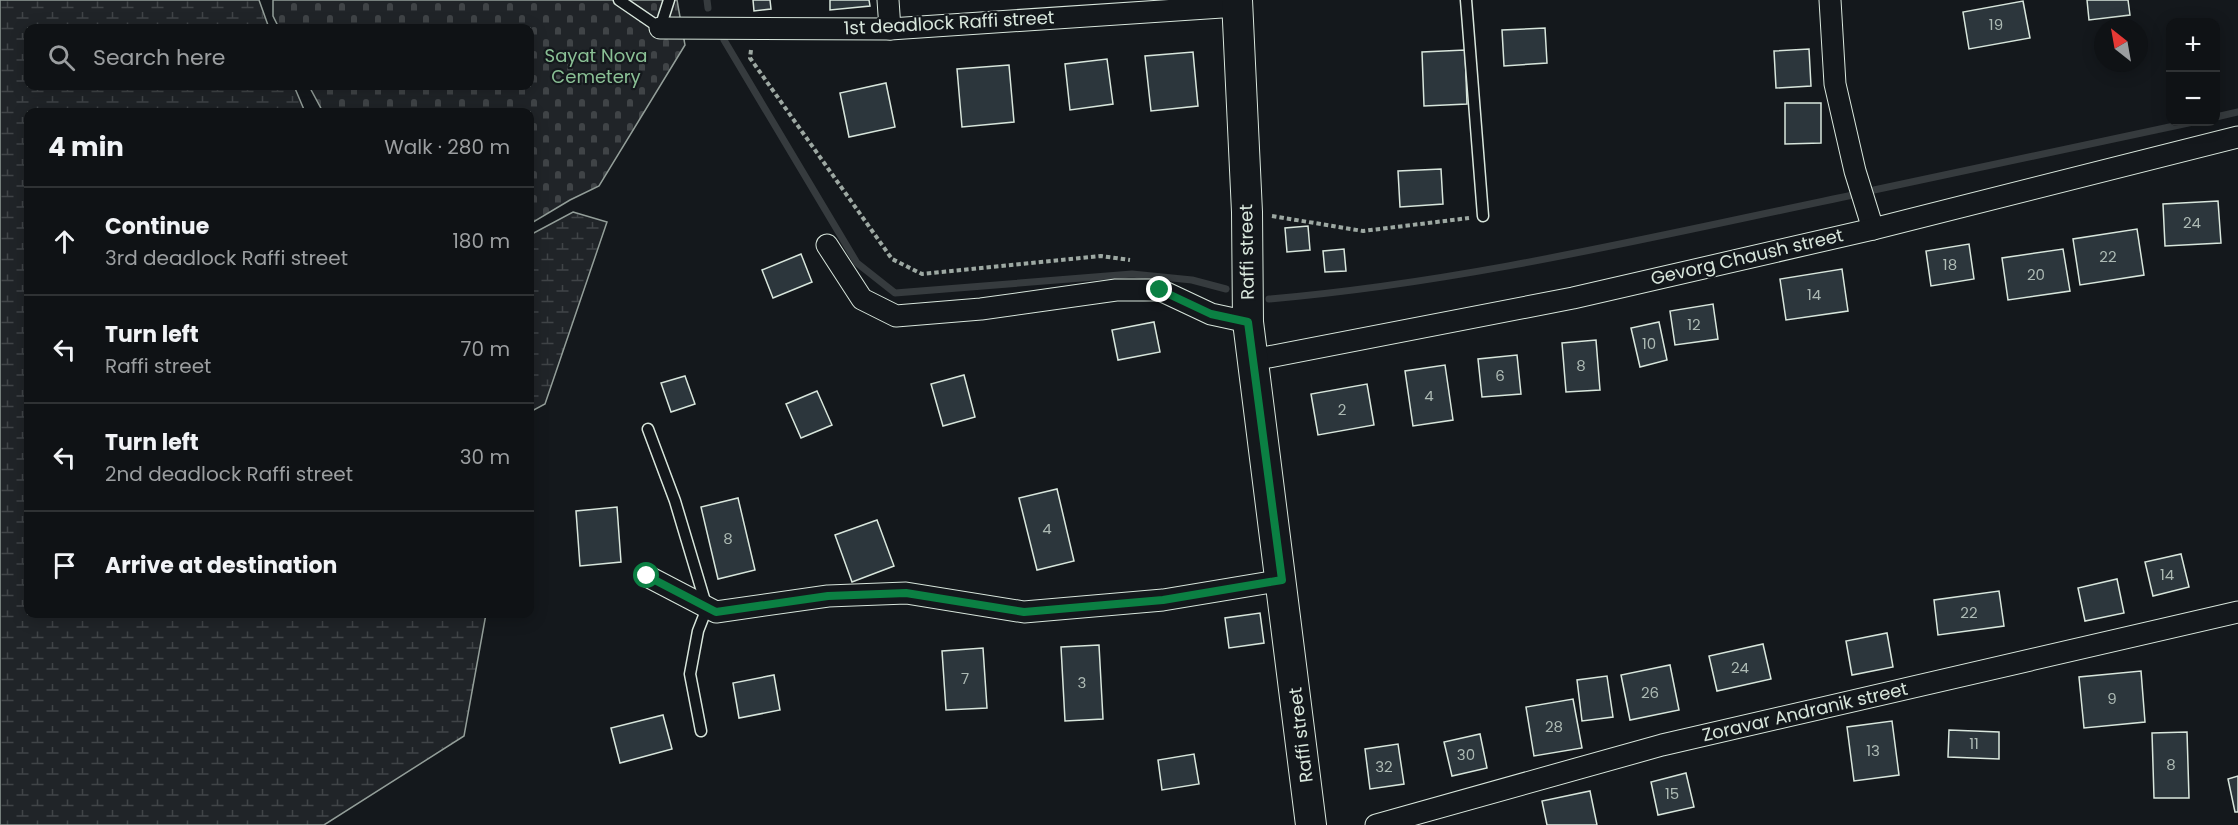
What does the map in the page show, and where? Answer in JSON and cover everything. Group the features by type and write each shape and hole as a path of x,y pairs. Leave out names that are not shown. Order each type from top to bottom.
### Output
{"main road":[{"name":"Raffi street","path":"1237,3 1247,212 1248,322 1311,825"}],"street":[{"path":"888,0 890,29"},
{"path":"1830,0 1835,84 1855,171 1873,229"},
{"name":"1st deadlock Raffi street","path":"660,28 890,29 1177,5 1237,3"},
{"name":"Gevorg Chaush street","path":"1253,360 1573,298 1873,229 2238,137"},
{"path":"827,244 862,299 896,316 981,309 1116,291 1160,290 1211,314 1248,322"},
{"path":"647,576 716,612 737,611 828,596 906,593 1024,612 1163,600 1282,580"},
{"name":"Zoravar Andranik street","path":"1376,825 1662,745 2238,612"}],"lane":[{"path":"620,0 660,28 669,0"},
{"path":"1466,0 1483,216"},
{"path":"648,429 675,501 707,608 698,631 690,674 701,731"}],"path":[{"path":"752,29 750,58 892,259 922,274 1101,255 1130,260"},
{"path":"1247,212 1363,231 1483,216"}],"green space":[{"path":"0,0 259,0 268,24 24,24 24,90 296,90 303,108 24,108 24,618 485,618 464,736 324,825 0,825"},
{"name":"Sayat Nova Cemetery","path":"273,0 677,0 685,45 599,186 534,222 534,108 321,108 311,90 534,90 534,24 277,24 273,16"},
{"path":"573,212 607,222 545,404 534,410 534,233"}],"building":[{"path":"753,0 770,0 771,9 754,11"},
{"path":"830,0 869,0 870,6 830,10"},
{"path":"2087,0 2128,0 2130,15 2089,20"},
{"path":"2023,1 2030,38 1969,49 1963,12"},
{"path":"1545,28 1547,63 1504,66 1502,30"},
{"path":"1809,49 1811,86 1776,88 1774,51"},
{"path":"1465,50 1467,104 1424,106 1422,52"},
{"path":"1193,52 1198,106 1151,111 1145,56"},
{"path":"1107,59 1113,104 1070,110 1065,64"},
{"path":"1009,65 1014,122 962,127 957,69"},
{"path":"886,83 895,127 849,137 840,93"},
{"path":"1785,103 1821,103 1821,143 1785,144"},
{"path":"1441,169 1443,204 1400,207 1398,171"},
{"path":"2218,201 2221,243 2165,246 2163,204"},
{"path":"1308,226 1310,250 1287,252 1285,228"},
{"path":"2137,229 2144,275 2080,285 2073,239"},
{"path":"1969,244 1974,279 1931,286 1926,251"},
{"path":"1344,249 1346,271 1325,272 1323,251"},
{"path":"2063,249 2070,291 2008,300 2002,258"},
{"path":"801,254 812,282 773,298 762,270"},
{"path":"1842,269 1848,311 1786,320 1780,279"},
{"path":"1713,304 1718,339 1675,345 1670,311"},
{"path":"1154,322 1160,352 1118,360 1112,330"},
{"path":"1659,322 1667,360 1640,367 1631,328"},
{"path":"1596,340 1600,390 1566,392 1562,343"},
{"path":"1517,355 1521,394 1482,397 1478,359"},
{"path":"1445,365 1453,420 1413,426 1405,371"},
{"path":"964,375 975,417 943,426 931,384"},
{"path":"685,376 695,404 671,412 661,383"},
{"path":"1367,384 1374,425 1318,435 1311,394"},
{"path":"817,391 832,425 801,438 786,404"},
{"path":"1057,489 1074,561 1037,570 1019,498"},
{"path":"738,498 755,570 718,579 701,507"},
{"path":"617,507 621,562 580,566 576,511"},
{"path":"877,520 894,566 852,582 835,535"},
{"path":"2181,554 2189,587 2153,596 2145,562"},
{"path":"2117,579 2124,613 2085,621 2078,588"},
{"path":"1999,591 2004,626 1938,635 1934,600"},
{"path":"1260,613 1264,643 1229,648 1225,618"},
{"path":"1887,633 1893,667 1852,675 1846,641"},
{"path":"1763,644 1771,679 1717,691 1709,656"},
{"path":"1099,645 1103,719 1065,721 1061,647"},
{"path":"983,648 987,708 946,710 942,651"},
{"path":"1670,665 1679,710 1630,720 1621,675"},
{"path":"2141,671 2145,722 2084,728 2079,677"},
{"path":"774,675 780,710 739,718 733,683"},
{"path":"1607,676 1613,717 1582,721 1577,680"},
{"path":"1573,699 1582,748 1534,756 1526,707"},
{"path":"663,715 672,749 620,763 611,728"},
{"path":"1892,721 1899,775 1854,781 1847,727"},
{"path":"1949,730 1999,732 1999,759 1948,757"},
{"path":"2187,732 2189,798 2154,798 2152,733"},
{"path":"1480,734 1487,768 1452,776 1444,742"},
{"path":"1398,744 1404,784 1370,789 1365,749"},
{"path":"1194,754 1199,784 1162,790 1158,760"},
{"path":"1686,773 1694,807 1658,815 1651,782"},
{"path":"2238,776 2238,812 2235,812 2228,779"},
{"path":"1590,791 1597,825 1547,825 1542,801"}],"waterway":[{"path":"707,0 708,8"},
{"path":"724,40 857,263 895,293 1132,274 1192,280 1226,289"},
{"path":"2220,116 2238,112"},
{"path":"1874,190 2174,126"},
{"path":"1269,299 1418,281 1492,269 1858,194"}],"route":[{"path":"647,576 716,612 737,611 828,596 906,593 1024,612 1163,600 1282,580 1248,322 1211,314 1160,290"}]}
